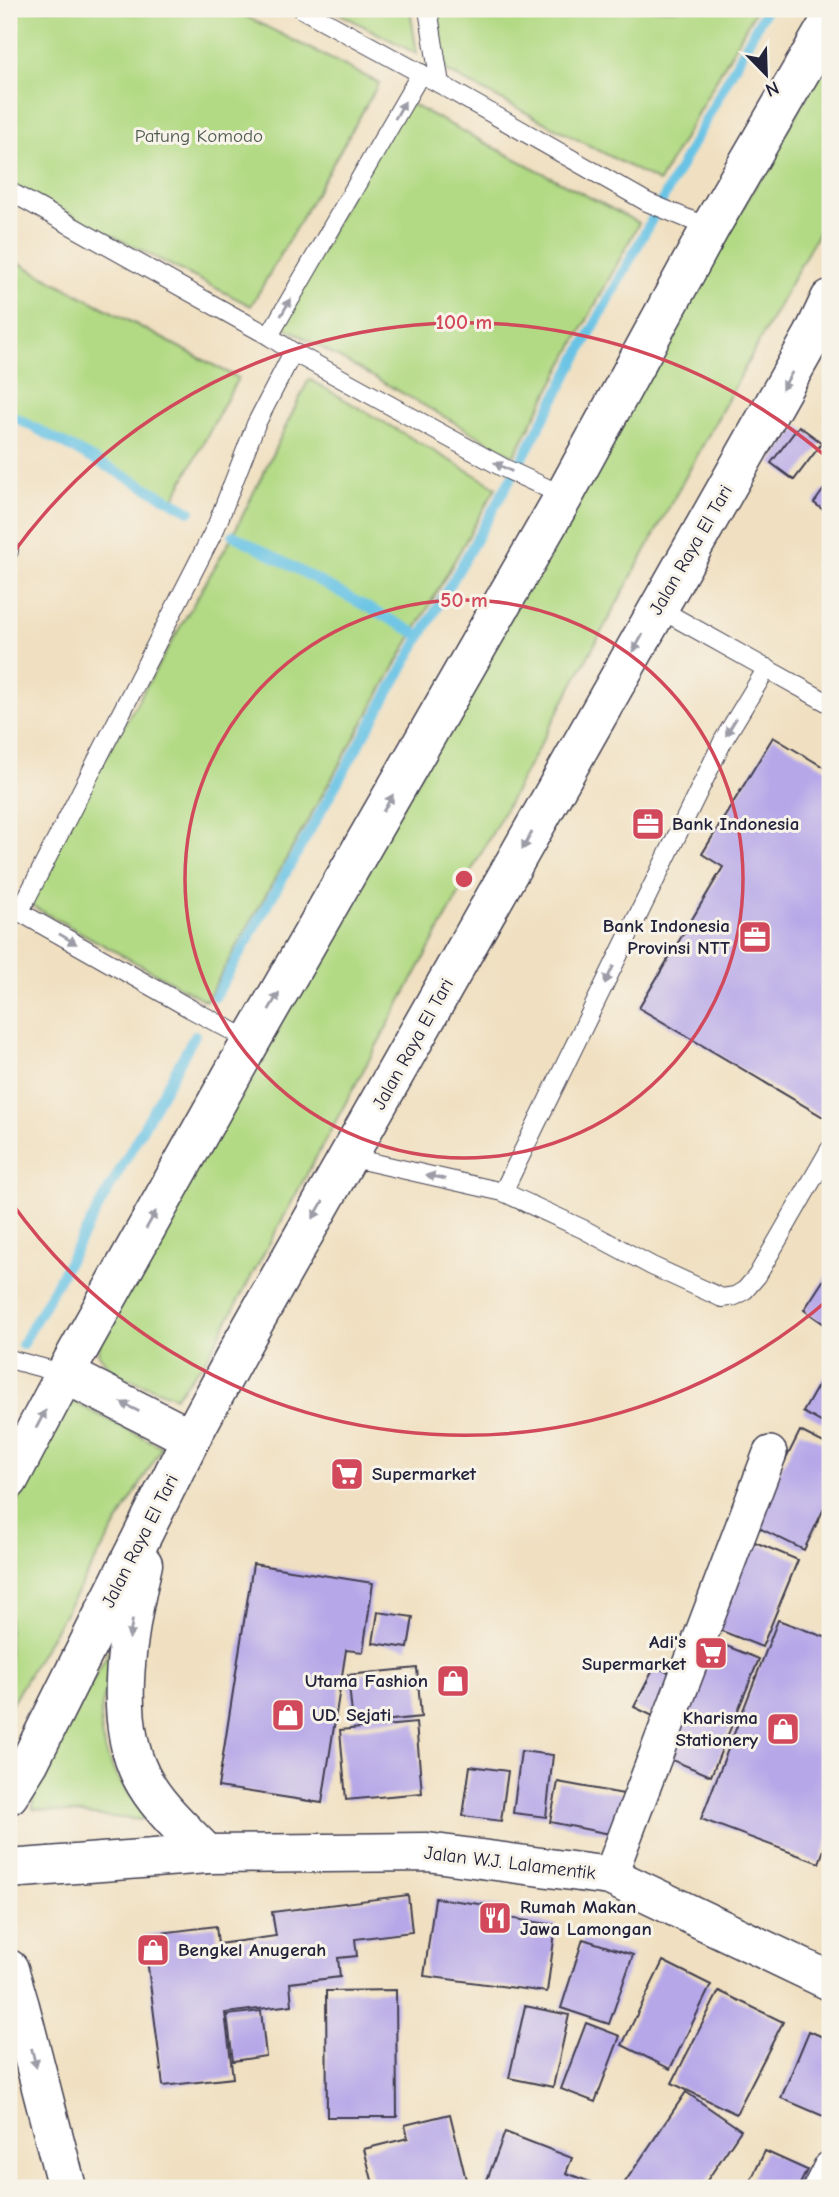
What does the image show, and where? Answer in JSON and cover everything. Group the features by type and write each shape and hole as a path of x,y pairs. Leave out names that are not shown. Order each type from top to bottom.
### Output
{"main road":[{"path":"9,1480 65,1374 251,1041 564,496 710,228 830,21"},
{"name":"Jalan Raya El Tari","path":"9,1795 29,1763 191,1438 348,1157 658,608 822,340 830,299"},
{"path":"65,1374 191,1438"},
{"path":"154,1514 138,1586 127,1657 126,1721 140,1775 173,1820 207,1854"},
{"name":"Jalan W.J. Lalamentik","path":"9,1868 207,1854 427,1852 610,1876 830,1981"},
{"path":"9,1969 67,2188"}],"street":[{"path":"610,1876 770,1453"},
{"path":"820,2188 830,2168"}],"lane":[{"path":"302,9 647,202 710,228"},
{"path":"428,9 440,84"},
{"path":"269,336 421,74"},
{"path":"9,191 504,468 564,496"},
{"path":"251,1041 14,908 216,527 260,417 293,352"},
{"path":"658,608 830,704"},
{"path":"503,1192 724,739 767,668"},
{"path":"348,1157 503,1192 722,1298 735,1296 745,1290 757,1276 830,1149"},
{"path":"9,1359 65,1374"}],"green space":[{"name":"Patung Komodo","path":"9,9 231,9 379,83 251,306 9,183"},
{"path":"331,9 410,9 417,54"},
{"path":"438,9 756,9 659,182 446,71"},
{"path":"830,55 830,211 207,1358 175,1397 114,1373 98,1353 102,1332"},
{"path":"399,98 639,223 514,456 283,326"},
{"path":"9,258 238,378 173,500 9,414"},
{"path":"309,379 496,487 206,1001 23,901 233,535"},
{"path":"72,1401 162,1447 9,1708 9,1519"},
{"path":"118,1635 102,1705 103,1742 119,1780 146,1810 141,1820 33,1809 33,1790 38,1779"}],"building":[{"path":"799,426 822,443 794,480 771,463"},
{"path":"824,489 830,493 830,515 814,503"},
{"name":"Bank Indonesia Provinsi NTT","path":"773,737 830,771 830,1121 639,1008 723,867 702,854"},
{"path":"830,1270 830,1328 804,1310"},
{"path":"827,1370 830,1372 830,1427 803,1412"},
{"path":"800,1431 830,1446 830,1496 804,1550 753,1525"},
{"path":"750,1540 798,1560 762,1647 714,1628"},
{"path":"253,1564 373,1583 363,1652 346,1650 322,1803 218,1787"},
{"path":"378,1612 413,1617 408,1648 373,1643"},
{"name":"Kharisma Stationery","path":"778,1620 830,1639 830,1833 819,1863 701,1819"},
{"path":"709,1639 759,1659 711,1776 662,1756"},
{"path":"655,1666 677,1677 657,1718 634,1707"},
{"path":"417,1668 421,1717 353,1724 348,1675"},
{"path":"416,1723 422,1793 346,1800 340,1730"},
{"path":"521,1751 553,1755 546,1817 513,1813"},
{"path":"470,1766 508,1771 501,1821 463,1816"},
{"path":"558,1782 629,1795 620,1836 550,1822"},
{"path":"408,1895 412,1932 355,1939 357,1956 338,1958 340,1977 290,1983 292,2005 225,2013 233,2078 163,2086 144,1935 216,1926 218,1944 276,1936 272,1912"},
{"path":"435,1898 502,1907 501,1917 556,1925 547,1992 424,1976"},
{"path":"583,1939 633,1955 609,2024 561,2008"},
{"path":"663,1961 711,1985 670,2069 622,2045"},
{"path":"396,1990 397,2117 327,2117 326,1991"},
{"path":"719,1991 783,2022 736,2114 672,2083"},
{"path":"525,2006 569,2015 553,2087 509,2078"},
{"path":"261,2011 266,2056 233,2061 227,2015"},
{"path":"586,2023 620,2036 595,2102 561,2089"},
{"path":"809,2031 830,2040 830,2119 781,2098"},
{"path":"686,2092 741,2130 702,2188 621,2188"},
{"path":"450,2114 468,2188 374,2188 364,2149 408,2138 405,2125"},
{"path":"505,2132 572,2158 566,2173 593,2183 591,2188 484,2188"},
{"path":"765,2151 807,2170 798,2188 747,2188"}],"waterway":[{"path":"215,997 522,459 766,9"},
{"path":"9,414 190,511"},
{"path":"233,535 421,636"},
{"path":"22,1345 195,1035"}],"place":[{"name":"Bank Indonesia","path":"648,824"},
{"name":"Bank Indonesia Provinsi NTT","path":"755,937"},
{"name":"Supermarket","path":"347,1474"},
{"name":"Adi's Supermarket","path":"711,1653"},
{"name":"Utama Fashion","path":"453,1681"},
{"name":"UD. Sejati","path":"288,1715"},
{"name":"Kharisma Stationery","path":"783,1729"},
{"name":"Rumah Makan Jawa Lamongan","path":"495,1918"},
{"name":"Bengkel Anugerah","path":"153,1950"}]}
